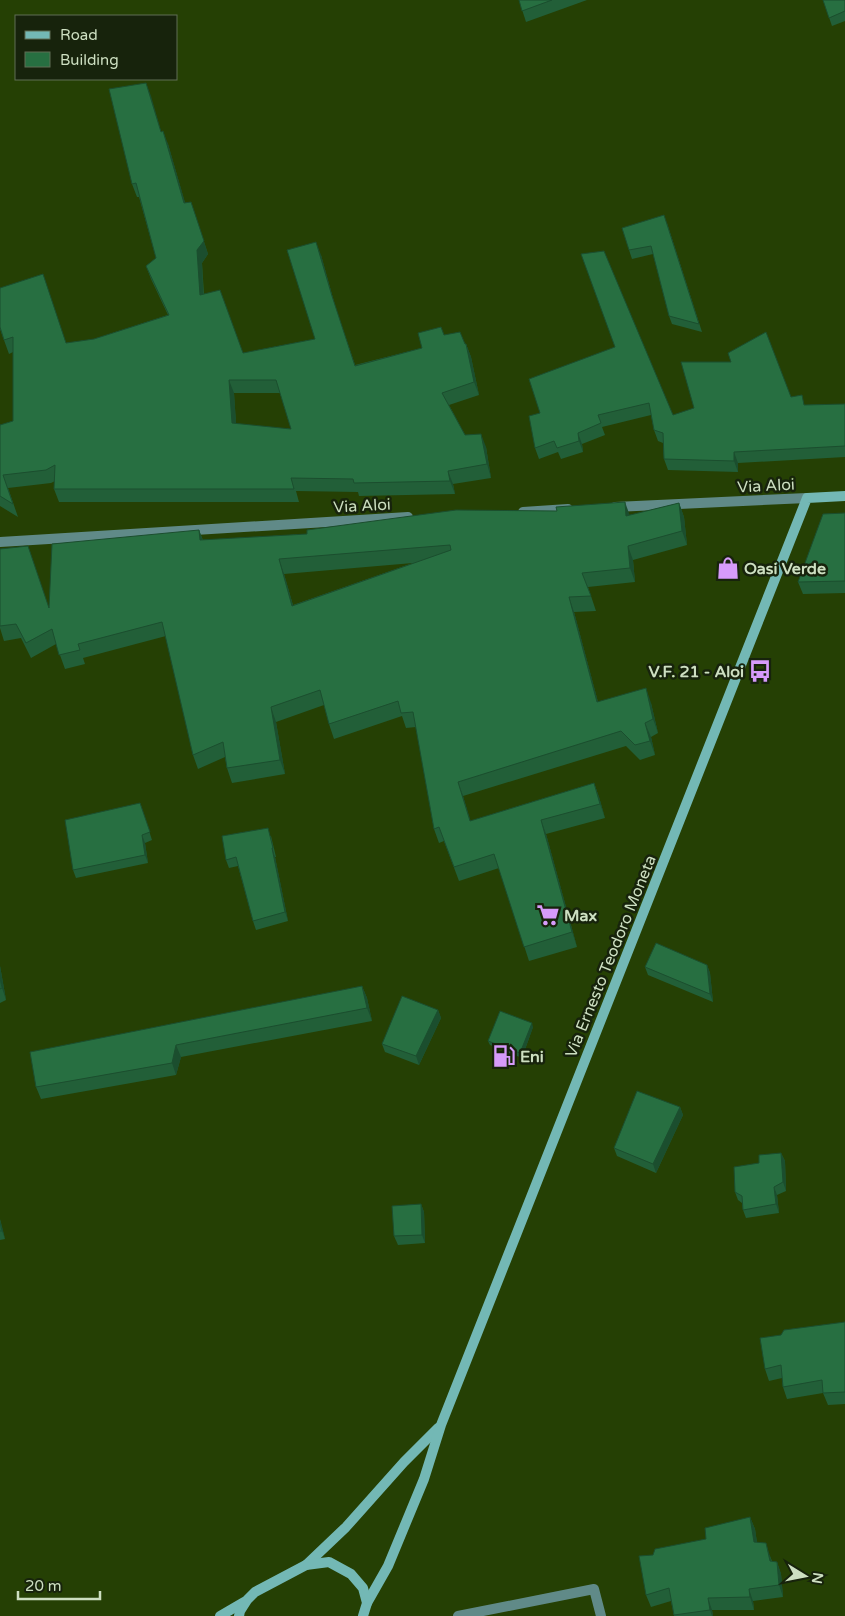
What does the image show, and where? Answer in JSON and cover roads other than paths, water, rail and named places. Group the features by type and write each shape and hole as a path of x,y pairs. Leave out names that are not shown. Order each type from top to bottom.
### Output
{"street":[{"name":"Via Aloi","path":"608,508 845,496"},
{"name":"Via Ernesto Teodoro Moneta","path":"366,1603 388,1566 424,1479 441,1426 807,498"},
{"path":"510,512 579,509"},
{"name":"Via Aloi","path":"0,542 422,517"},
{"name":"Via Ernesto Teodoro Moneta","path":"306,1565 346,1527 404,1462 441,1426"},
{"path":"220,1616 247,1600 255,1592 306,1565 330,1562 351,1574 362,1588 366,1603 364,1616"},
{"path":"458,1616 594,1589 601,1616"},
{"path":"239,1616 247,1600"}],"place":[{"name":"Oasi Verde","path":"728,568"},
{"name":"V.F. 21 - Aloi","path":"760,671"},
{"name":"Max","path":"548,915"},
{"name":"Eni","path":"504,1056"}]}
